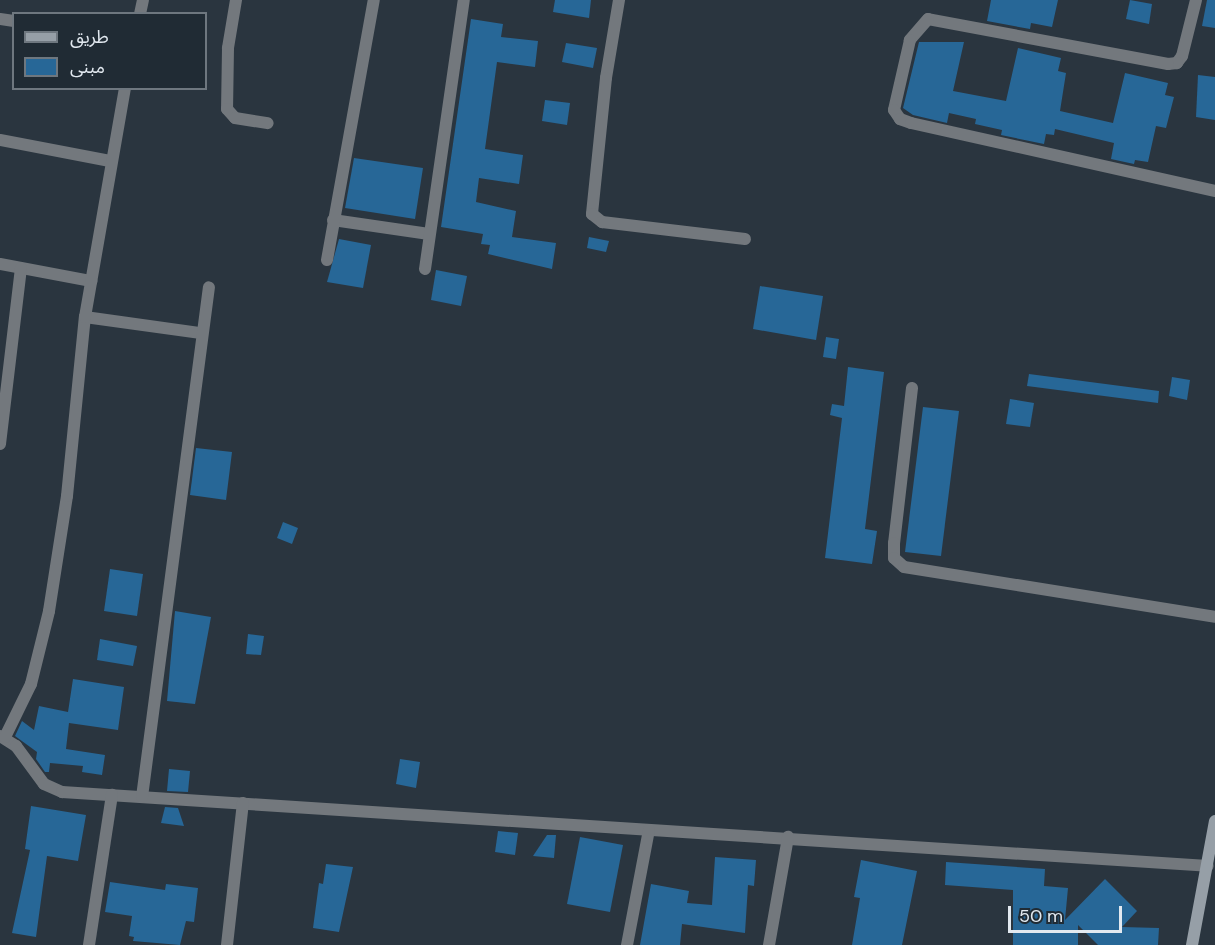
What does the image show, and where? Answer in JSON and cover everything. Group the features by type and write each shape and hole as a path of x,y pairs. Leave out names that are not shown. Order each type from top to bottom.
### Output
{"main road":[{"path":"1192,945 1215,821"}],"street":[{"path":"236,0 228,48 227,109 235,118 268,123"},
{"path":"327,260 374,0"},
{"path":"425,269 464,0"},
{"path":"619,0 606,78 592,214 602,222 745,238"},
{"path":"1196,0 1182,56 1177,63 1168,64 928,19 910,40 894,110 900,119 910,123 1215,191"},
{"path":"125,90 110,161 85,316 67,496 40,658 2,736 44,784 62,792 788,837 921,850 1208,866"},
{"path":"0,141 110,161"},
{"path":"333,220 429,234"},
{"path":"0,264 91,281"},
{"path":"0,444 21,268"},
{"path":"142,797 201,333 209,287"},
{"path":"85,316 201,333"},
{"path":"912,388 894,543 894,558 904,567 1215,617"},
{"path":"89,945 112,795"},
{"path":"227,945 243,803"},
{"path":"627,945 649,830"},
{"path":"769,945 788,837"}],"building":[{"path":"555,0 591,0 589,18 553,12"},
{"path":"991,0 1058,0 1052,27 1031,23 1030,29 987,21"},
{"path":"1130,0 1152,4 1149,24 1126,19"},
{"path":"1207,0 1215,0 1215,28 1202,26"},
{"path":"471,19 503,24 501,37 538,41 535,67 497,62 485,149 523,155 519,184 479,178 476,202 516,211 512,237 556,243 552,269 488,254 490,245 481,244 483,234 441,227"},
{"path":"919,42 964,42 953,91 1006,101 1018,48 1061,58 1058,71 1066,73 1060,111 1113,123 1125,73 1168,83 1165,95 1174,97 1166,128 1156,126 1148,162 1135,160 1134,164 1111,159 1114,143 1055,129 1054,135 1046,134 1044,144 1001,135 1002,130 975,124 976,119 949,113 947,123 913,115 903,108"},
{"path":"566,43 597,48 593,68 562,62"},
{"path":"1198,75 1215,77 1215,120 1196,117"},
{"path":"545,100 570,103 567,125 542,121"},
{"path":"354,158 423,168 415,219 345,208"},
{"path":"589,237 609,241 606,252 587,248"},
{"path":"339,239 371,245 363,288 327,282"},
{"path":"436,270 467,276 461,306 431,300"},
{"path":"760,286 823,296 816,340 753,329"},
{"path":"826,337 839,339 836,359 823,357"},
{"path":"848,367 884,372 865,529 877,531 872,564 825,558 842,418 830,415 832,404 844,406"},
{"path":"1029,374 1159,391 1158,403 1027,386"},
{"path":"1172,377 1190,380 1187,400 1169,396"},
{"path":"1010,399 1034,403 1030,427 1006,424"},
{"path":"923,407 959,411 941,556 905,552"},
{"path":"196,448 232,452 226,500 190,495"},
{"path":"283,522 298,528 292,544 277,538"},
{"path":"110,569 143,574 137,616 104,611"},
{"path":"175,611 211,617 195,704 167,701"},
{"path":"248,634 264,636 261,655 246,654"},
{"path":"100,639 137,646 133,666 97,660"},
{"path":"73,679 124,687 118,730 69,723 66,749 105,755 102,775 82,772 83,766 50,763 49,772 45,772 36,759 37,752 15,736 22,721 34,730 39,706 68,712"},
{"path":"400,759 420,762 416,788 396,784"},
{"path":"169,769 190,771 188,792 167,791"},
{"path":"31,806 86,815 78,861 47,856 36,937 12,933 30,850 25,849"},
{"path":"165,807 178,808 184,826 161,823"},
{"path":"498,831 518,833 515,855 495,852"},
{"path":"547,835 556,835 554,858 533,856"},
{"path":"580,837 623,845 610,912 567,904"},
{"path":"715,857 756,860 754,886 748,885 745,933 682,924 680,945 640,945 651,884 689,891 687,903 712,905"},
{"path":"861,860 917,871 902,945 852,945 860,898 854,897"},
{"path":"946,862 1045,869 1044,886 1068,888 1065,920 1105,879 1137,911 1122,927 1159,928 1158,945 1098,945 1078,925 1078,945 1013,945 1013,890 945,885"},
{"path":"326,864 353,867 339,932 313,928 319,883 323,884"},
{"path":"110,882 165,890 166,884 198,888 194,922 186,921 180,945 133,941 134,937 129,936 132,916 105,912"}]}
